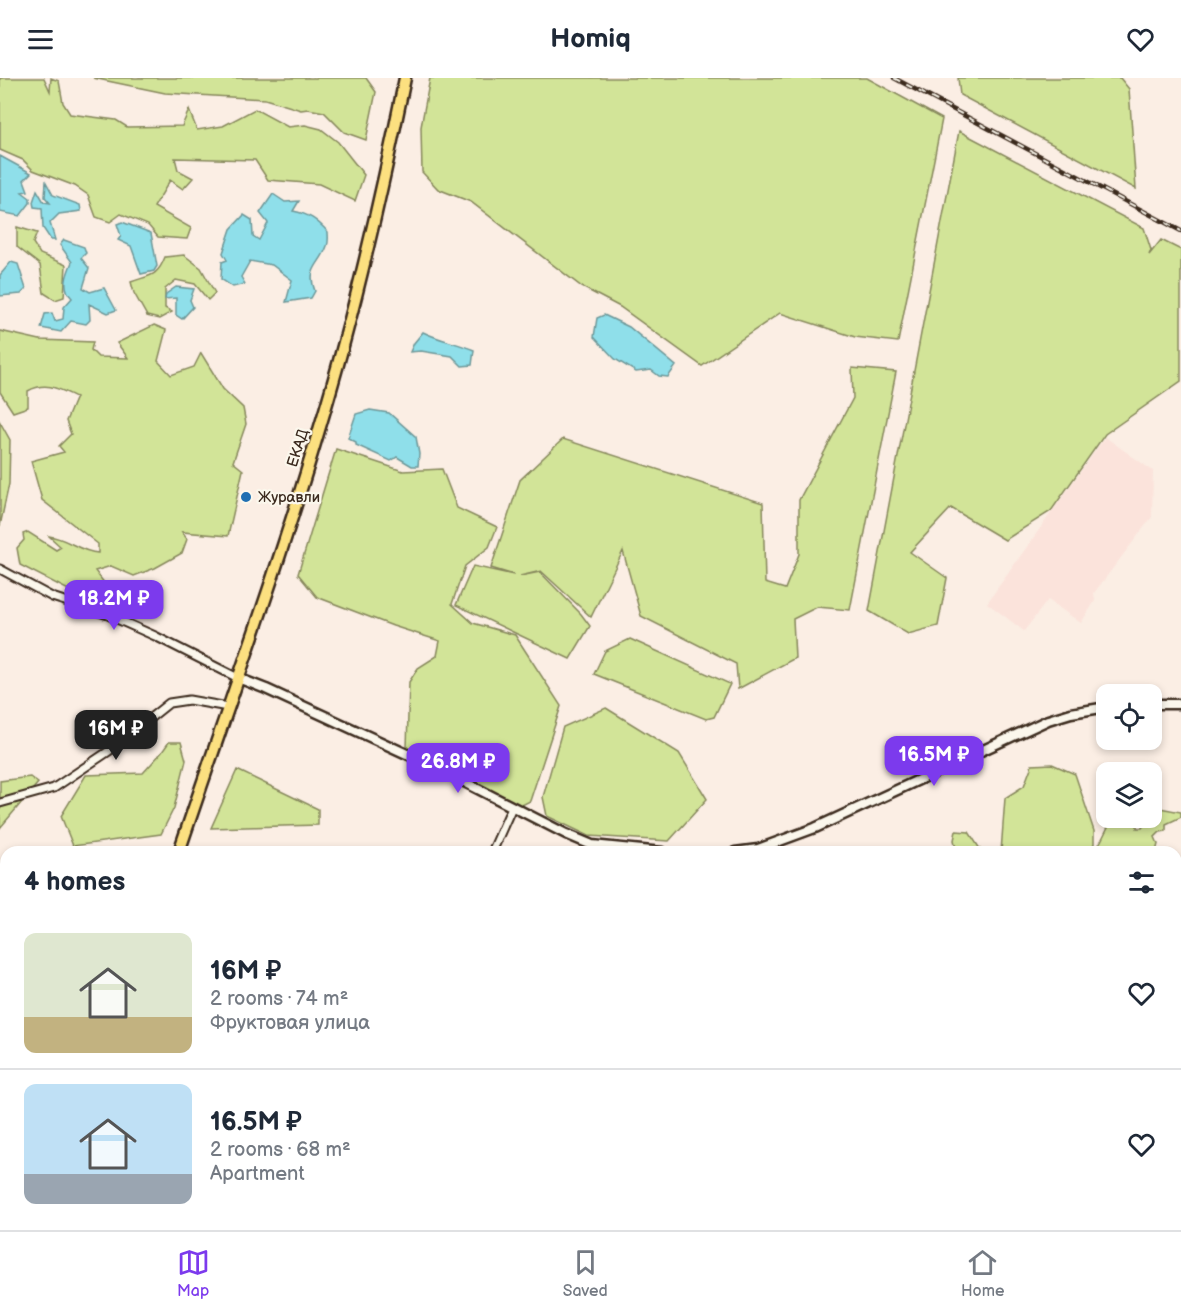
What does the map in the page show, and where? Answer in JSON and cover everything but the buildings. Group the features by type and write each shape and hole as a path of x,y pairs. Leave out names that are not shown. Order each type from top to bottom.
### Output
{"highway":[{"name":"ЕКАД","path":"181,846 320,430 384,182 405,78"}],"street":[{"path":"0,569 40,591 118,619 238,678 436,768 592,845 602,846"},
{"path":"192,701 201,696"},
{"path":"0,803 54,788 109,751 169,703 192,701 228,707"},
{"path":"1162,704 1181,704"},
{"path":"768,846 815,828 1048,720 1096,709"},
{"path":"495,846 512,807"}],"shaded area":[{"path":"1105,437 1153,471 1152,517 1094,593 1095,601 1081,623 1048,600 1024,631 987,603"}],"green space":[{"path":"0,78 44,78 50,91 51,78 59,81 63,103 70,114 116,120 127,127 182,126 189,110 197,130 223,126 255,109 288,127 305,125 321,129 338,142 364,175 355,201 319,184 268,180 255,160 175,158 178,170 193,178 183,189 170,180 154,207 191,228 187,239 158,237 148,225 121,214 110,222 96,217 88,195 75,186 33,170 23,160 0,150"},
{"path":"93,78 366,78 376,92 366,140 344,132 324,112 301,110 265,99 165,93"},
{"path":"430,78 867,78 942,119 898,342 855,337 780,313 702,366 620,307 582,287 471,202 438,189 422,172 421,127"},
{"path":"958,78 1120,78 1129,89 1136,189 960,95"},
{"path":"959,131 1144,228 1151,250 1149,255 1161,240 1181,250 1181,381 1105,434 1051,511 1005,540 951,508 910,552 947,578 938,626 908,634 869,611"},
{"path":"17,227 37,233 33,243 40,254 66,265 64,297 55,300 44,293 40,265 17,247"},
{"path":"184,255 201,268 215,293 208,300 195,284 176,280 165,289 165,308 172,312 159,319 147,316 134,293 131,282 148,277 155,272 165,257"},
{"path":"154,325 166,330 158,361 171,375 194,367 201,353 223,389 243,408 246,424 233,462 243,470 228,536 182,532 187,539 182,553 155,568 134,576 111,566 95,571 105,584 136,608 111,612 20,565 17,548 24,540 23,534 28,532 56,550 61,547 49,536 62,539 91,552 98,553 98,544 42,500 31,461 64,452 59,446 71,434 66,421 76,397 52,387 35,388 28,391 28,407 13,412 0,392 0,331 40,340 93,342 91,350 98,357 128,358 117,343"},
{"path":"852,368 896,372 850,610 817,607 793,619 795,658 738,689 736,664 641,616 623,551 591,617 541,571 520,576 540,572 590,626 570,659 456,605 473,566 514,575 491,568 520,480 563,439 763,503 765,583 785,589 799,554 799,500 853,398"},
{"path":"0,422 10,440 9,484 0,526"},
{"path":"336,449 403,471 442,469 457,508 497,527 489,547 465,566 452,604 473,623 515,635 561,706 530,801 520,806 407,748 409,682 418,668 437,656 440,641 317,597 298,574"},
{"path":"630,639 730,684 714,717 706,719 594,674 605,651"},
{"path":"606,708 679,753 707,799 669,841 589,836 547,816 543,797 563,727"},
{"path":"169,742 181,742 186,760 174,808 161,834 73,846 61,816 86,775 143,773"},
{"path":"1052,764 1075,774 1094,831 1092,846 1001,846 1005,798 1024,786 1032,765"},
{"path":"237,770 318,809 318,825 211,828"},
{"path":"30,777 38,783 0,828 0,781"},
{"path":"1162,808 1181,812 1181,817 1166,824 1166,831 1160,832 1155,837 1158,846 1098,846 1107,828 1162,828"},
{"path":"956,831 969,832 978,846 956,846"}],"water":[{"path":"0,156 31,173 24,180 28,191 22,192 30,198 30,203 20,216 0,212"},
{"path":"46,182 53,195 80,205 81,211 59,214 50,223 55,240 51,240 43,228 42,208 34,207 33,202 37,190 44,202 50,203 45,197"},
{"path":"273,194 285,202 299,201 293,211 312,218 328,232 328,244 313,272 315,291 311,298 286,302 292,280 272,265 250,261 241,277 245,284 233,287 221,279 222,262 227,260 223,253 231,229 244,215 252,220 253,236 259,240 268,223 260,213"},
{"path":"122,222 151,233 157,266 154,271 141,274 131,246 118,240 121,236 117,224"},
{"path":"64,240 84,247 86,253 81,258 89,268 83,288 90,292 104,288 116,310 108,313 89,304 90,320 86,324 71,321 61,332 41,328 45,314 52,313 55,321 63,319 64,307 72,298 66,285 72,262 60,245"},
{"path":"11,262 18,264 26,289 21,294 0,296 0,275"},
{"path":"176,287 194,289 190,300 193,307 182,319 176,315 176,298 165,299 166,294"},
{"path":"604,315 629,327 676,366 668,377 659,376 651,370 636,372 615,359 594,337 597,318"},
{"path":"423,332 474,350 472,365 462,366 452,356 421,351 410,352"},
{"path":"370,410 389,413 416,437 419,454 418,466 412,466 397,457 391,461 356,445 356,442 348,438 356,414"}],"railway":[{"path":"894,78 1181,231"}],"place":[{"name":"Журавли","path":"246,497"}]}
